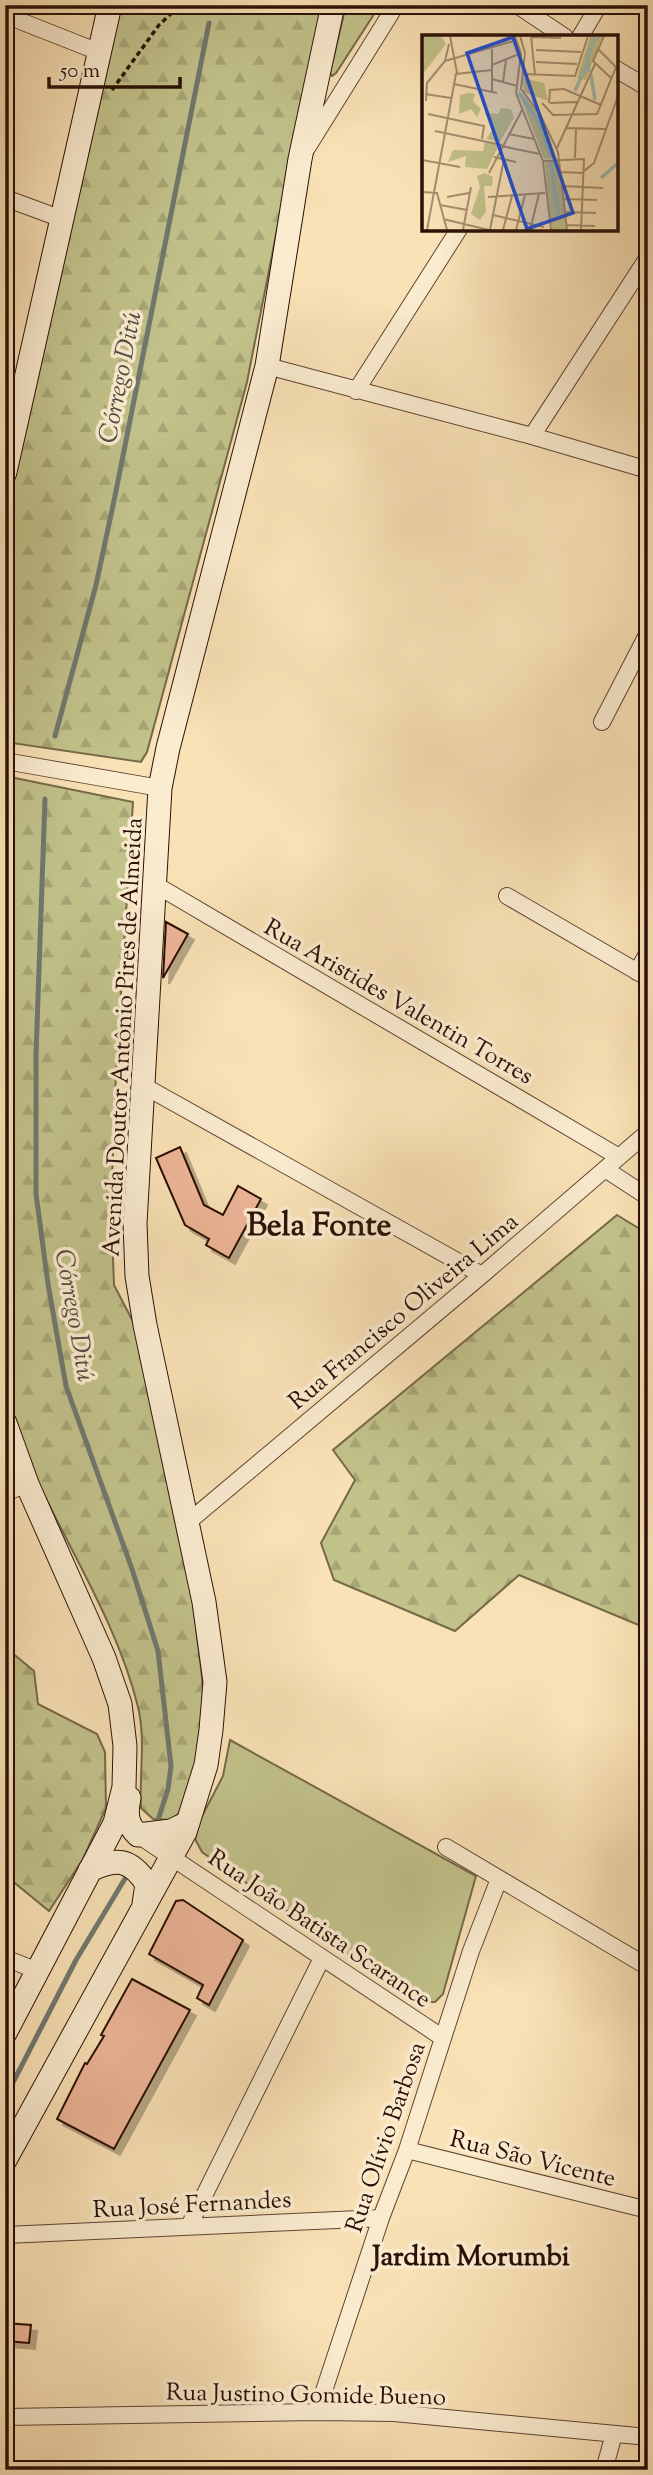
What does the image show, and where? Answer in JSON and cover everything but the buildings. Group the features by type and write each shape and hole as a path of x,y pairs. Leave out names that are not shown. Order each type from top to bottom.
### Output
{"main road":[{"path":"5,472 14,388 62,219 110,5"},
{"name":"Avenida Doutor Antônio Pires de Almeida","path":"5,2160 172,1857 188,1823 206,1765 215,1682 204,1602 137,1276 135,1223 160,788 267,366 300,159 333,5"},
{"path":"5,1423 27,1484 104,1658 120,1704 125,1746 124,1787 115,1823 5,2033"},
{"path":"121,1715 130,1724 134,1754 127,1818 132,1829 138,1835 164,1833 188,1823"},
{"path":"90,1870 110,1862 129,1865 138,1871 148,1890 141,1914"}],"street":[{"path":"300,159 396,5"},
{"path":"517,5 562,35"},
{"path":"581,35 599,5"},
{"path":"5,15 99,52"},
{"path":"618,70 648,88"},
{"path":"5,198 62,219"},
{"path":"356,391 457,231"},
{"path":"532,436 648,257"},
{"path":"267,366 532,436 648,470"},
{"path":"602,722 648,633"},
{"path":"5,761 160,788"},
{"name":"Rua Aristides Valentin Torres","path":"156,885 619,1157"},
{"path":"507,896 642,975 648,952"},
{"path":"144,1086 482,1275"},
{"name":"Rua Francisco Oliveira Lima","path":"187,1523 648,1132"},
{"path":"605,1169 648,1197"},
{"path":"5,1493 27,1484"},
{"name":"Rua João Batista Scarance","path":"138,1835 443,2038"},
{"path":"446,1847 648,1967"},
{"name":"Rua Olívio Barbosa","path":"317,2412 381,2218 407,2150 471,1951 499,1879"},
{"path":"5,1958 37,1971"},
{"path":"189,2226 322,1958"},
{"name":"Rua São Vicente","path":"407,2150 648,2210"},
{"name":"Rua José Fernandes","path":"5,2235 381,2218"},
{"name":"Rua Justino Gomide Bueno","path":"5,2417 394,2413 648,2437"},
{"path":"604,2470 614,2434"}],"path":[{"path":"112,90 159,25 180,5"}],"green space":[{"path":"120,5 328,5 288,174 247,382 147,752 141,762 5,742 5,523 71,216 98,110"},
{"path":"346,5 380,5 332,76 330,73"},
{"path":"5,776 133,802 116,1073 111,1204 114,1285 140,1335 192,1593 205,1718 198,1761 181,1812 170,1820 153,1819 141,1808 140,1719 126,1667 110,1627 35,1474 18,1435 5,1394"},
{"path":"617,1215 648,1234 648,1629 519,1575 455,1631 334,1580 321,1543 355,1480 333,1450"},
{"path":"5,1647 34,1671 38,1704 97,1734 105,1752 106,1808 83,1859 49,1911 5,1875"},
{"path":"230,1740 476,1876 443,1994 435,2002 417,2002 202,1852 195,1839 201,1818 223,1776"}],"waterway":[{"name":"Córrego Ditú","path":"55,736 96,585 209,23"},
{"name":"Córrego Ditú","path":"45,799 36,1055 36,1194 66,1386 132,1569 158,1651 171,1766 168,1789 158,1820"},
{"name":"Córrego Ditú","path":"5,2098 76,1960 129,1872"}],"district":[{"name":"Bela Fonte","path":"319,1224"},
{"name":"Jardim Morumbi","path":"471,2255"}]}
